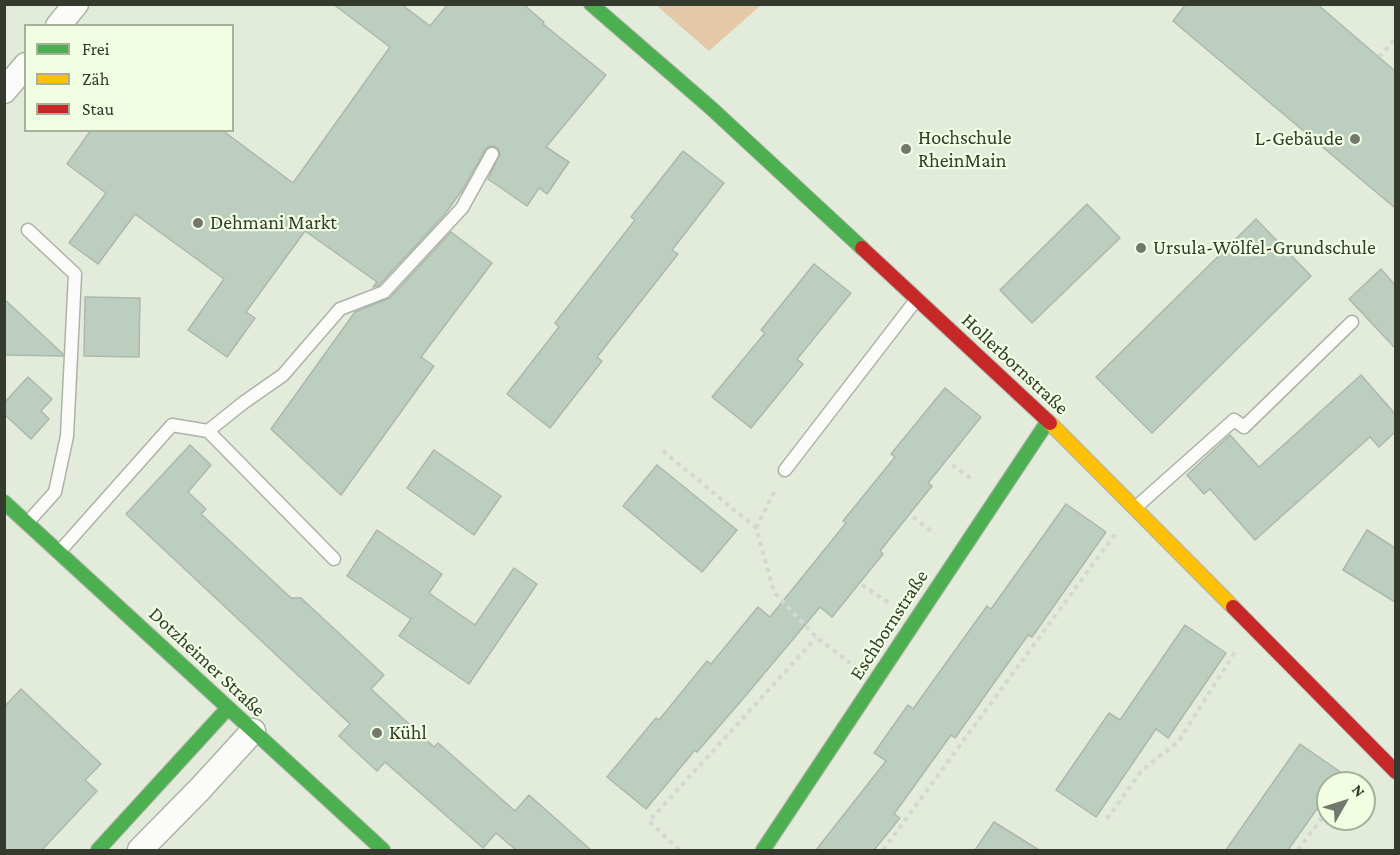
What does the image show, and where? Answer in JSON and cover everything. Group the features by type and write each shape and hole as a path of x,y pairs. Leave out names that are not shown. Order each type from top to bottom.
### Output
{"street":[{"path":"60,24 76,4"},
{"name":"Hollerbornstraße","path":"591,4 711,108 1048,421 1395,772"},
{"path":"4,91 24,68"},
{"name":"Eschbornstraße","path":"762,850 1048,421"},
{"name":"Dotzheimer Straße","path":"4,502 382,850"},
{"path":"98,850 228,708"},
{"path":"140,850 253,731"}],"lane":[{"path":"208,431 283,375 340,309 384,292 462,208 492,154"},
{"path":"27,522 55,492 67,436 75,273 28,230"},
{"path":"785,470 916,299"},
{"path":"1134,508 1234,420 1244,427 1352,322"},
{"path":"59,552 172,425 208,431 334,559"}],"path":[{"path":"1379,57 1395,38"},
{"path":"663,451 756,528 774,592 816,637 875,681"},
{"path":"756,528 785,470"},
{"path":"883,850 1134,508"},
{"path":"1107,819 1142,770 1178,742 1252,627"},
{"path":"678,850 648,821 816,637"},
{"path":"1298,850 1316,826"}],"shaded area":[{"path":"656,5 761,5 709,51"}],"building":[{"path":"333,4 401,4 430,26 448,4 523,4 544,22 543,24 606,75 546,147 569,162 547,194 539,188 527,206 488,179 500,154 496,147 488,147 445,214 379,285 373,287 377,282 305,231 246,312 255,318 227,357 188,330 224,279 135,214 98,264 69,243 106,193 67,164 90,132 225,132 293,183 390,47"},
{"name":"L-Gebäude","path":"1186,4 1317,4 1395,71 1395,208 1173,21"},
{"path":"683,151 724,183 672,250 678,254 597,357 602,361 550,428 507,394 559,327 555,323 635,220 631,217"},
{"path":"1087,204 1120,238 1032,323 1000,290"},
{"path":"1256,219 1311,276 1152,433 1096,377"},
{"path":"451,232 492,263 421,357 434,366 341,495 271,429 355,312 390,298"},
{"path":"814,264 851,293 797,359 803,364 751,428 712,397 765,333 761,330"},
{"path":"1381,269 1395,285 1395,348 1349,299"},
{"path":"85,297 140,298 139,357 84,356"},
{"path":"4,299 63,354 63,356 4,355"},
{"path":"1361,375 1395,414 1395,432 1379,447 1370,437 1255,540 1210,489 1204,494 1187,475 1230,435 1259,467"},
{"path":"28,377 52,399 41,411 49,419 31,439 4,414 4,403"},
{"path":"945,388 981,417 928,483 932,486 880,551 883,554 832,617 820,607 646,809 607,777 656,718 659,720 707,661 711,664 758,607 770,617 846,523 843,521 895,457 891,454"},
{"path":"190,445 211,465 188,492 206,509 201,514 291,598 301,598 384,675 371,689 434,747 438,743 515,811 529,795 591,850 516,850 496,833 483,848 385,762 377,771 339,736 350,724 126,514"},
{"path":"434,450 501,496 474,535 407,488"},
{"path":"657,465 737,530 702,572 623,506"},
{"path":"1066,504 1106,532 1032,637 1028,635 955,738 951,735 894,814 900,818 874,850 816,850 886,761 874,753 908,705 913,709 987,606 991,609"},
{"path":"377,530 442,574 429,593 475,625 514,568 537,584 469,684 399,636 411,619 347,576"},
{"path":"1367,530 1395,548 1395,602 1343,570"},
{"path":"1185,625 1226,653 1168,738 1156,729 1096,817 1056,790 1109,713 1120,720"},
{"path":"21,689 101,764 85,780 97,791 42,850 4,850 4,707"},
{"path":"1300,744 1339,771 1316,771 1316,810 1288,850 1226,850"},
{"path":"994,822 1039,850 975,850"}],"traffic: fast":[{"path":"591,4 711,108 862,248"},
{"path":"763,850 1048,421"},
{"path":"4,502 383,850"},
{"path":"98,850 228,708"}],"traffic: slow":[{"path":"1050,423 1233,607"}],"traffic: jam":[{"path":"862,248 1050,423"},
{"path":"1233,607 1396,772"}],"place":[{"name":"L-Gebäude","path":"1355,139"},
{"name":"Hochschule RheinMain","path":"906,149"},
{"name":"Dehmani Markt","path":"198,223"},
{"name":"Ursula-Wölfel-Grundschule","path":"1141,248"},
{"name":"Kühl","path":"377,733"}]}
